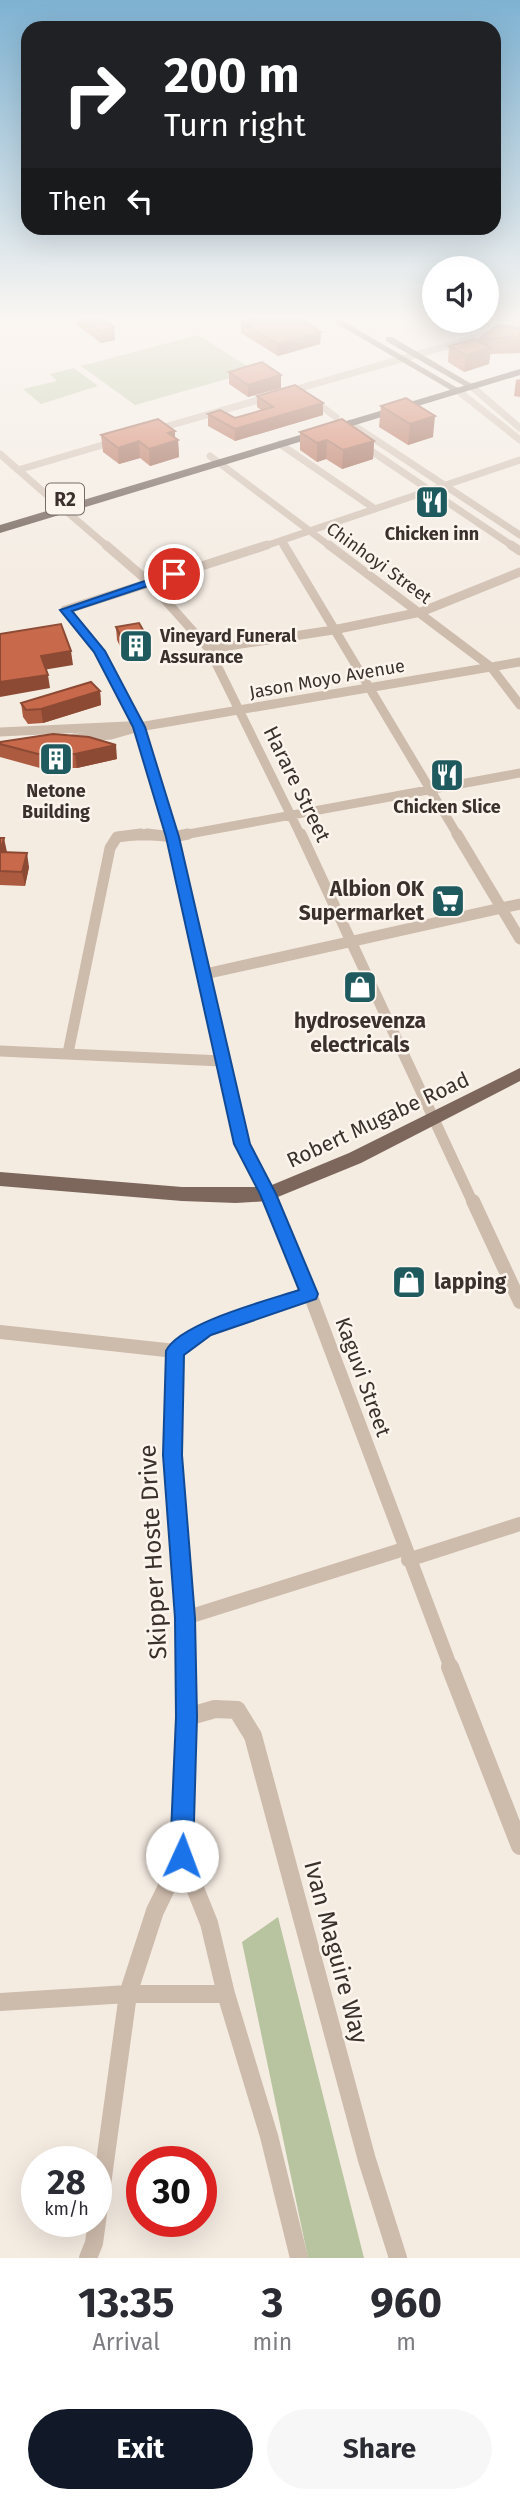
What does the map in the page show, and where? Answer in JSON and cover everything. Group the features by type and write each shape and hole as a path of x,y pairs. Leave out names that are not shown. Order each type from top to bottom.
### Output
{"highway":[{"name":"R2","path":"215,459 280,444 347,423"},
{"name":"R2","path":"0,529 60,506 215,459 342,425"},
{"name":"R2","path":"0,518 60,506"}],"main road":[{"name":"Robert Mugabe Road","path":"0,1179 182,1194 268,1194 355,1158 520,1074"}],"street":[{"path":"148,432 178,423"},
{"path":"501,423 520,440"},
{"path":"342,425 444,485 520,535"},
{"path":"18,470 122,440"},
{"path":"357,441 520,551"},
{"path":"280,444 375,509"},
{"name":"Harare Street","path":"0,454 149,582 209,649 292,816 434,1119"},
{"name":"Chinhoyi Street","path":"215,459 491,667 520,705"},
{"path":"149,582 309,532 520,460"},
{"path":"281,541 520,939"},
{"path":"209,649 333,630 421,612 520,572"},
{"name":"Kaguvi Street","path":"149,582 65,610 99,651 139,727 173,837 242,1144 268,1194 310,1294 406,1555 520,1846"},
{"name":"Jason Moyo Avenue","path":"0,743 111,735 139,727 520,662"},
{"name":"Jason Moyo Avenue","path":"0,732 111,725 139,727"},
{"path":"68,1053 110,848 117,837 144,834 173,837 520,773"},
{"path":"205,974 520,904"},
{"path":"0,1051 222,1061"},
{"path":"434,1119 520,1302"},
{"path":"0,1332 175,1351 205,1330 310,1294"},
{"name":"Skipper Hoste Drive","path":"175,1351 173,1455 185,1618 187,1717 182,1856 209,1923 226,1994 269,2136 299,2258"},
{"path":"185,1618 520,1524"},
{"name":"Ivan Maguire Way","path":"187,1717 215,1709 237,1710 253,1736 368,2160 398,2258"},
{"name":"Skipper Hoste Drive","path":"88,2258 94,2243 128,1994 155,1911 182,1856"},
{"path":"0,2002 128,1994 226,1994"}],"green space":[{"path":"278,1917 364,2258 308,2258 242,1942"}],"building":[{"path":"142,423 164,423 175,431 168,433 178,440 149,449 139,441 118,448 101,435"},
{"path":"225,423 254,423 235,429"},
{"path":"328,423 348,423 374,441 343,450 327,440 317,443 300,432"},
{"path":"139,623 147,637 123,641 116,627"},
{"path":"61,624 71,651 41,656 48,675 0,682 0,634"},
{"path":"91,682 100,691 41,709 26,710 21,703"},
{"path":"53,734 89,737 116,745 75,754 38,754 0,744"},
{"path":"0,852 27,853 22,872 0,871"}],"place":[{"name":"Chicken inn","path":"432,502"},
{"name":"Vineyard Funeral Assurance","path":"136,646"},
{"name":"Netone Building","path":"56,759"},
{"name":"Chicken Slice","path":"447,775"},
{"name":"Albion OK Supermarket","path":"448,901"},
{"name":"hydrosevenza electricals","path":"360,987"},
{"name":"lapping","path":"409,1282"}],"route":[{"path":"174,574 65,610 99,651 139,727 173,837 242,1144 268,1194 310,1294 205,1330 175,1351 173,1455 185,1618 187,1717 182,1856"}]}
